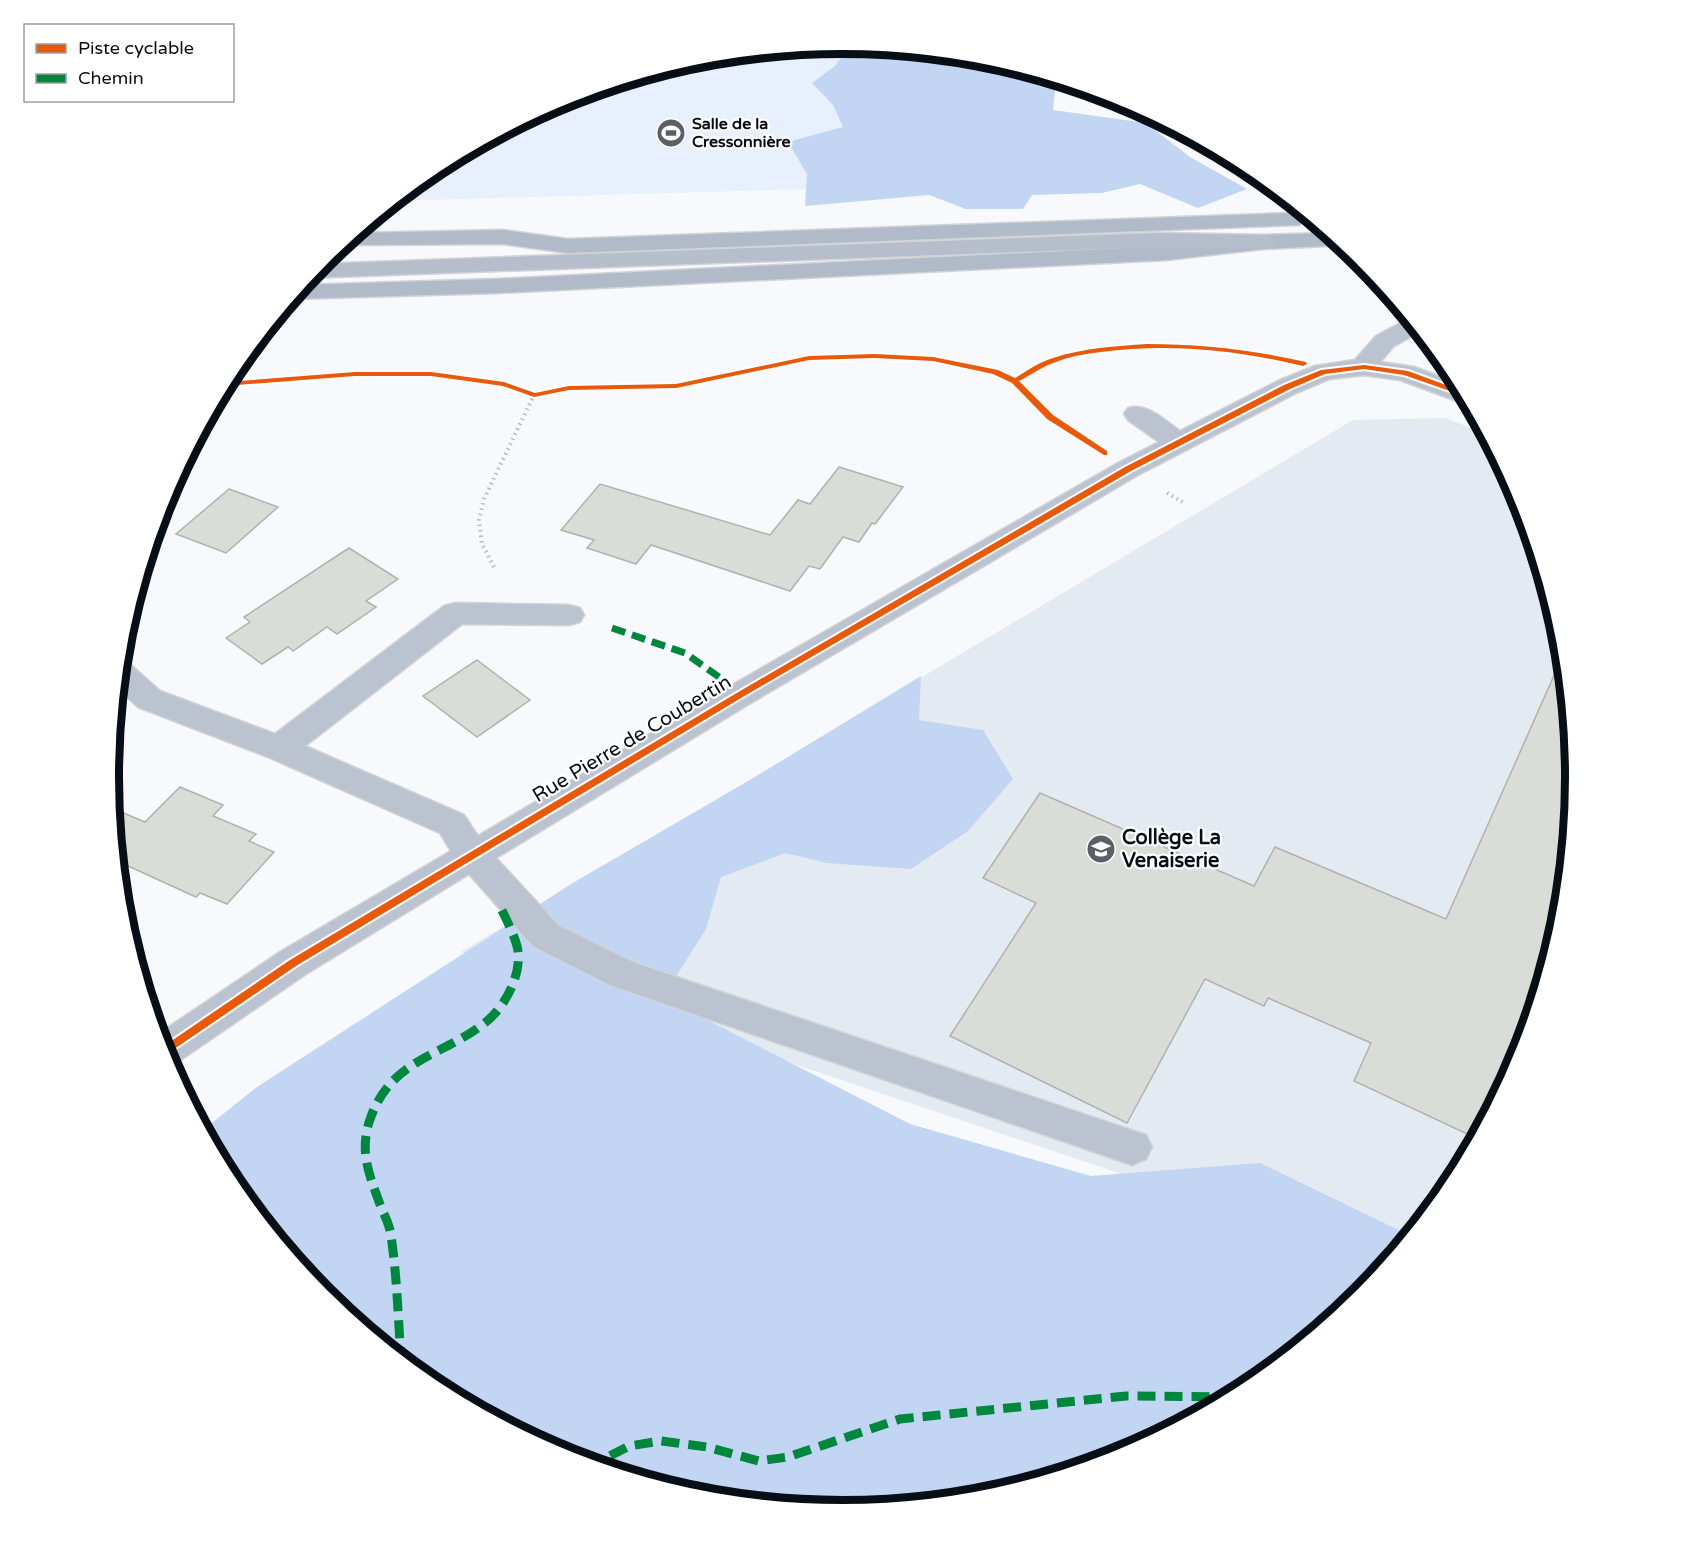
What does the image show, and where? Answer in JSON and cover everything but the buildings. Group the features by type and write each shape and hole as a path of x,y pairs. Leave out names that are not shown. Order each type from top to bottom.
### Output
{"highway":[{"path":"326,271 1158,240 1263,242"},
{"path":"343,254 568,246"}],"main road":[{"path":"359,240 503,237 568,246 1302,219"},
{"path":"306,293 496,286 1166,253 1263,242 1327,240"}],"street":[{"path":"1364,367 1372,353 1386,339 1408,327"},
{"name":"Rue Pierre de Coubertin","path":"171,1047 293,963 748,690 1128,469 1287,387 1324,372 1364,367 1405,373 1452,389"},
{"path":"1137,414 1178,443"},
{"path":"279,748 455,614 569,615"},
{"path":"126,678 149,699 279,748 452,824 472,855 546,936 623,974 1132,1147"}],"path":[{"path":"494,567 482,544 479,520 484,499 534,395"}],"shaded area":[{"name":"Salle de la Cressonnière","path":"842,54 898,57 805,189 407,201 481,151 566,109 610,92 701,68 748,60"},
{"path":"844,54 937,60 984,68 1055,86 1053,110 1146,123 1190,157 1247,189 1198,208 1140,184 1102,193 1032,195 1023,209 966,209 929,195 805,206 807,174 788,142 843,127 833,105 812,83 835,66"},
{"name":"Collège La Venaiserie","path":"1445,418 1476,430 1511,501 1528,545 1541,590 1560,683 1566,778 1560,872 1552,919 1528,1010 1511,1054 1469,1139 1444,1179 1416,1218 1371,1270 1196,1199 461,952 1353,420"},
{"path":"921,676 919,720 983,730 1013,779 968,831 911,869 826,863 786,853 721,877 706,929 670,986 690,1011 910,1124 1091,1176 1260,1163 1404,1233 1354,1289 1320,1321 1244,1379 1204,1404 1119,1446 1075,1463 984,1487 937,1495 842,1501 748,1495 701,1487 610,1463 566,1446 481,1404 441,1379 365,1321 299,1255 241,1179 209,1125 257,1087 571,884 755,777"}],"marked path":[{"path":"612,628 685,653 719,677"},
{"path":"400,1350 391,1233 365,1163 365,1139 372,1114 385,1091 401,1073 421,1058 483,1025 498,1009 511,988 518,966 517,946 499,904"},
{"path":"602,1460 629,1446 661,1441 707,1447 759,1461 788,1457 900,1419 1126,1396 1215,1397"}],"cycle path":[{"path":"1015,381 1056,359 1085,352 1147,346 1212,348 1274,357 1303,364"},
{"path":"237,383 355,374 431,374 504,384 534,395 569,388 676,386 809,358 875,356 933,359 995,372 1015,381 1050,417 1104,453"},
{"path":"171,1046 293,963 738,696 1128,469 1287,387 1324,372 1364,367 1405,373 1453,390"}],"place":[{"name":"Salle de la Cressonnière","path":"671,133"},
{"name":"Collège La Venaiserie","path":"1101,849"}]}
